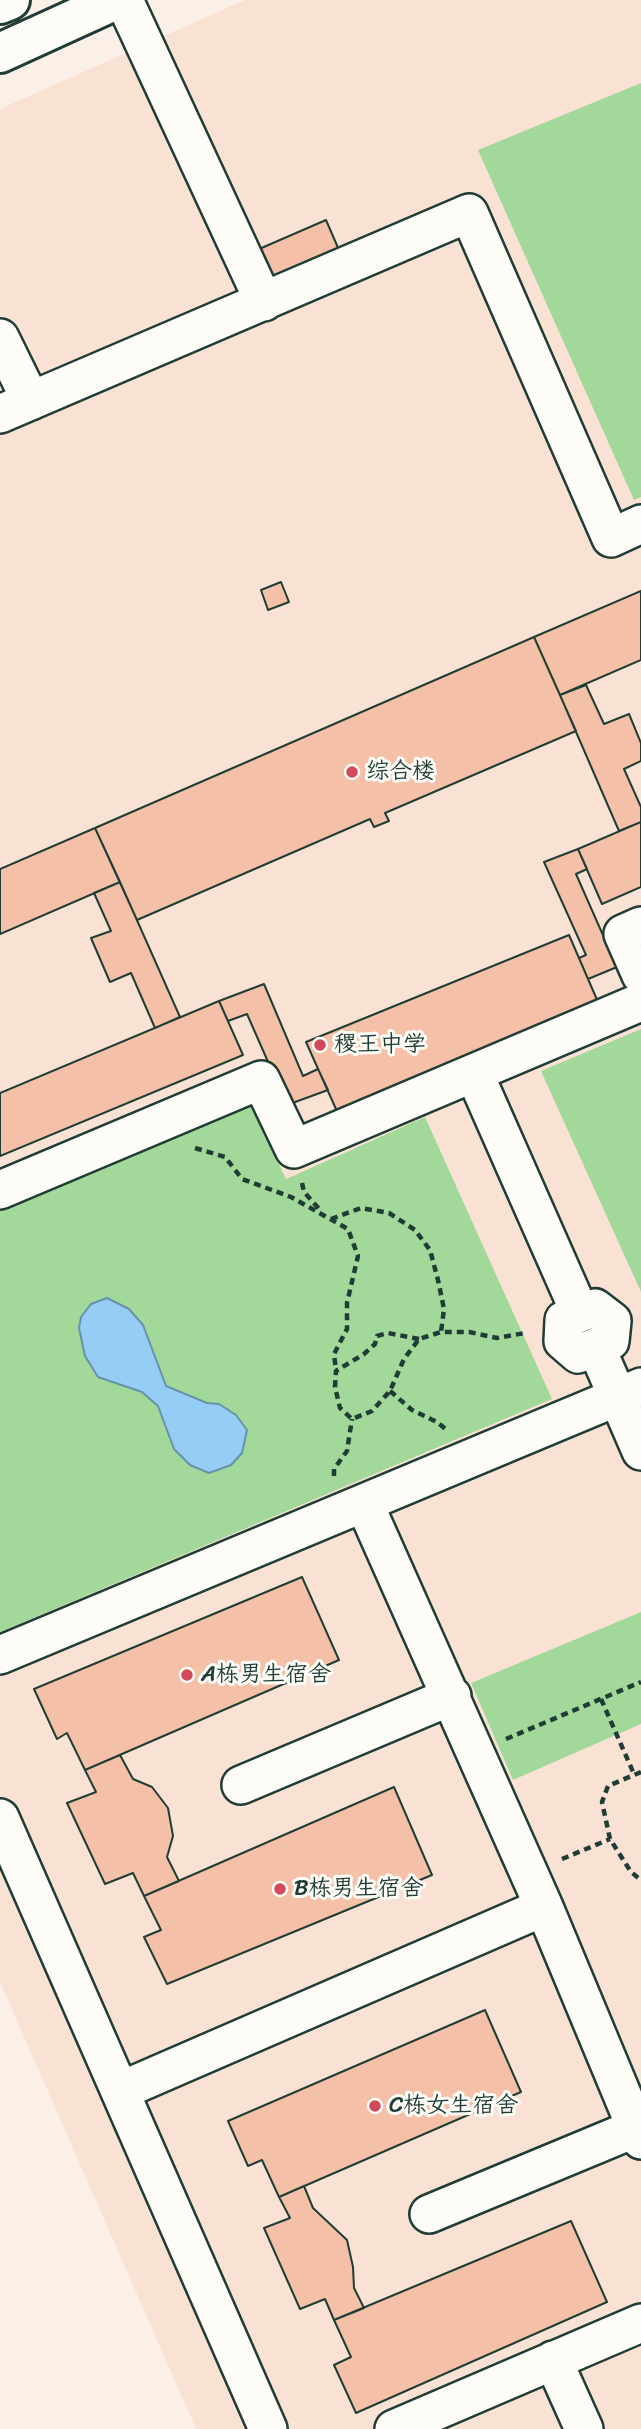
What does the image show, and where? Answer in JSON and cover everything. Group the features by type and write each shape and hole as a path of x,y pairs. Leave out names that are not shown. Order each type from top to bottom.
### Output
{"main road":[{"path":"0,4 10,0"},
{"path":"0,53 116,0"}],"street":[{"path":"124,0 264,302"},
{"path":"0,338 15,408 469,213 611,538 641,524"},
{"path":"641,926 623,933 641,975"},
{"path":"0,1190 261,1080 294,1149 641,1002"},
{"path":"474,1073 580,1313 564,1320 563,1341 578,1354 596,1347 629,1392 641,1451"},
{"path":"0,1656 629,1392"},
{"path":"354,1507 452,1696 544,1907 638,2134 429,2214"},
{"path":"241,1785 452,1696"},
{"path":"0,1818 268,2429"},
{"path":"120,2091 544,1907"},
{"path":"394,2429 641,2323"},
{"path":"553,2360 584,2429"}],"path":[{"path":"191,1146 225,1157 242,1179 291,1197 348,1230 358,1256 347,1303 346,1329 334,1354 335,1387 340,1408 352,1419"},
{"path":"331,1219 360,1208 389,1213 415,1230 430,1250 438,1280 444,1309 441,1332"},
{"path":"336,1371 365,1354 375,1344 377,1336 388,1333 419,1339 441,1332 469,1332 496,1338 525,1334"},
{"path":"352,1419 372,1411 390,1391 404,1359 419,1339"},
{"path":"390,1391 412,1410 438,1422 462,1443 470,1458"},
{"path":"352,1419 347,1451 334,1469 335,1495 354,1507"},
{"path":"476,1752 641,1682"},
{"path":"601,1699 634,1774"},
{"path":"641,1772 608,1786 602,1802 610,1839 631,1872 641,1880"},
{"path":"529,1872 610,1839"}],"shaded area":[{"name":"稷王中学","path":"245,0 641,0 641,2429 196,2429 0,1982 0,109"}],"green space":[{"path":"641,83 641,497 634,500 478,150"},
{"path":"641,1029 641,1292 541,1071"},
{"path":"247,1098 286,1179 425,1117 552,1399 0,1632 0,1200"},
{"path":"641,1612 641,1724 513,1780 471,1683"}],"water":[{"path":"107,1298 129,1309 143,1325 166,1386 207,1403 219,1404 236,1415 247,1430 242,1453 231,1465 209,1473 190,1465 174,1449 158,1406 142,1392 98,1377 85,1356 79,1328 81,1317 91,1304"}],"building":[{"path":"326,220 339,250 263,283 250,253"},
{"path":"281,582 289,602 268,610 261,590"},
{"path":"641,591 641,660 560,695 534,637"},
{"name":"综合楼","path":"534,637 576,731 385,813 389,821 374,827 370,819 137,920 95,828"},
{"path":"586,685 604,724 629,714 641,743 641,761 624,769 641,807 641,822 619,831 560,695"},
{"path":"641,822 641,887 602,904 578,849"},
{"path":"95,828 120,882 0,934 0,869"},
{"path":"578,849 587,869 576,874 617,967 588,979 579,958 586,955 544,862"},
{"path":"120,882 180,1017 155,1028 131,973 110,982 91,938 111,931 94,893"},
{"path":"569,935 601,1009 340,1118 306,1042"},
{"path":"264,984 303,1076 318,1069 328,1090 287,1105 247,1014 228,1021 219,1001"},
{"path":"219,1001 243,1055 0,1156 0,1093"},
{"name":"A栋男生宿舍","path":"302,1577 339,1660 85,1770 67,1733 57,1739 34,1689"},
{"path":"120,1755 133,1779 152,1787 168,1808 173,1836 167,1857 179,1881 144,1896 133,1873 105,1884 67,1803 96,1792 85,1770"},
{"name":"B栋男生宿舍","path":"394,1787 432,1875 167,1984 144,1937 161,1930 144,1896"},
{"name":"C栋女生宿舍","path":"485,2010 521,2092 279,2197 262,2160 248,2166 228,2121"},
{"path":"304,2186 313,2208 347,2240 354,2288 364,2308 334,2320 325,2299 300,2309 264,2228 290,2218 279,2197"},
{"path":"571,2221 607,2302 356,2413 334,2365 351,2357 334,2320"}],"place":[{"name":"综合楼","path":"352,772"},
{"name":"稷王中学","path":"320,1045"},
{"name":"A栋男生宿舍","path":"187,1675"},
{"name":"B栋男生宿舍","path":"280,1889"},
{"name":"C栋女生宿舍","path":"375,2106"}]}
